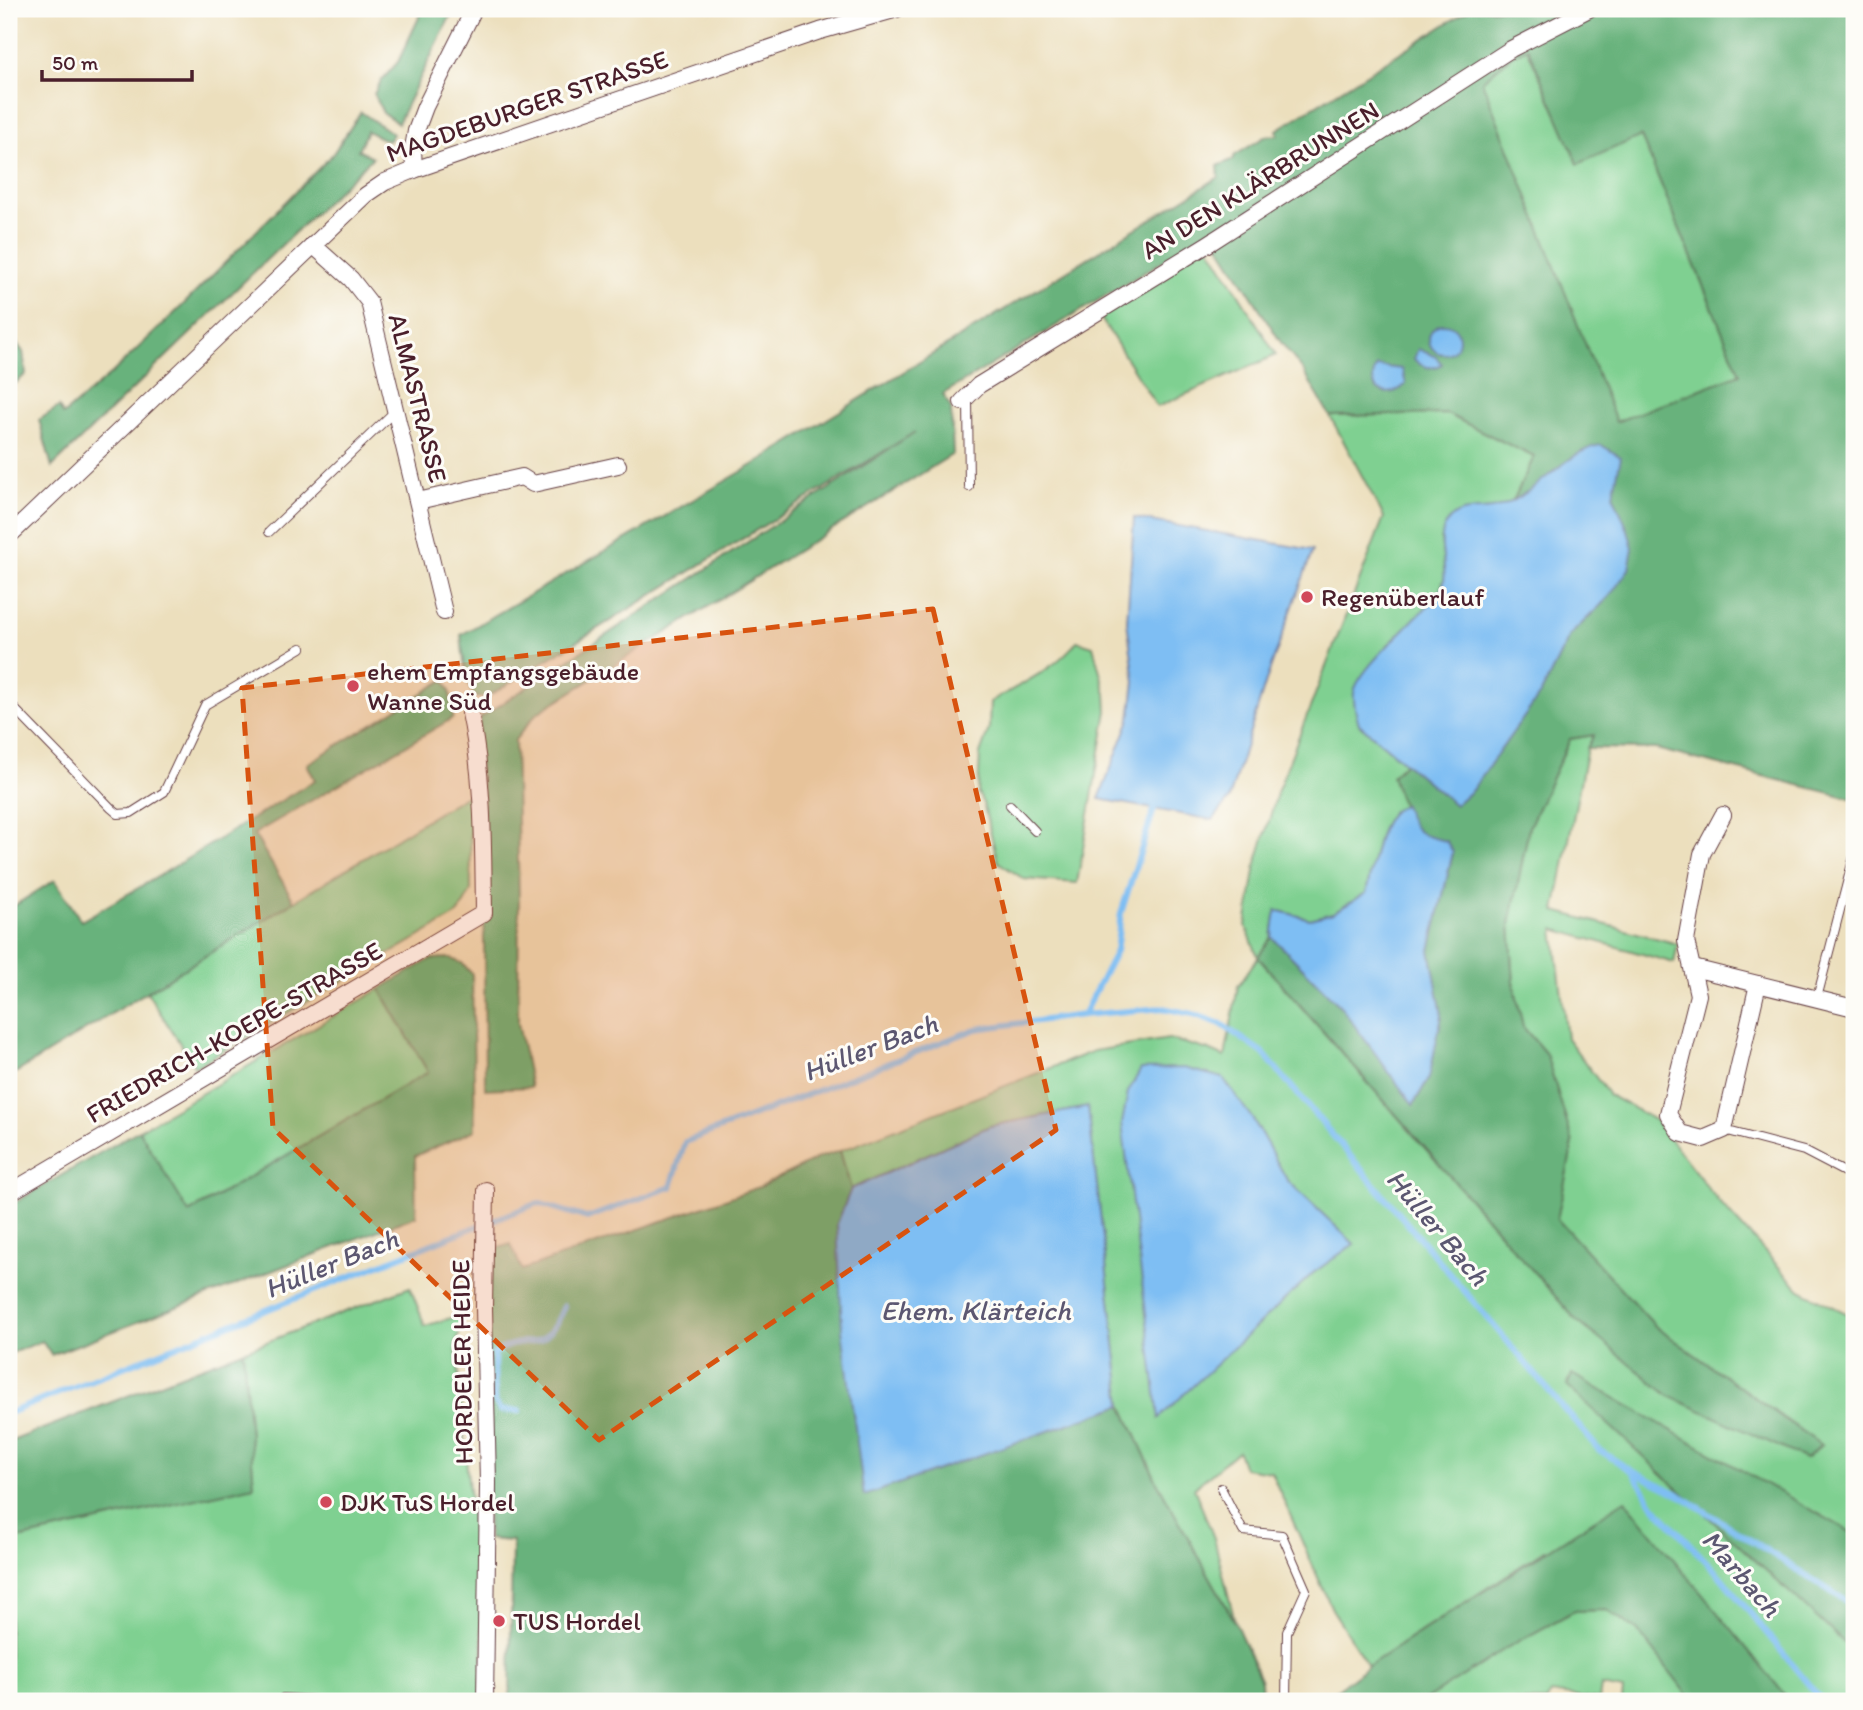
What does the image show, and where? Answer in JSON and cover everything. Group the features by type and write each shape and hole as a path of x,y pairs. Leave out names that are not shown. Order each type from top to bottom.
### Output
{"street":[{"path":"414,170 416,131 425,107 474,9"},
{"name":"MAGDEBURGER STRASSE","path":"9,536 366,195 385,182 820,31 897,9"},
{"name":"AN DEN KLÄRBRUNNEN","path":"965,399 979,385 1208,244 1511,49 1589,9"},
{"name":"ALMASTRASSE","path":"313,245 351,279 369,302 444,612"},
{"name":"ALMASTRASSE","path":"418,501 522,477 533,484 618,464"},
{"name":"FRIEDRICH-KOEPE-STRASSE","path":"9,1193 484,913 483,797 470,713"},
{"path":"1723,815 1702,854 1686,941 1698,995 1668,1114 1679,1133 1703,1139 1724,1130 1758,984"},
{"path":"1693,968 1854,1008"},
{"name":"HORDELER HEIDE","path":"485,1701 488,1483 484,1320 486,1189"}],"lane":[{"path":"965,399 969,486"},
{"path":"269,532 395,411"},
{"path":"9,703 111,808 118,814 131,813 164,792 205,705 301,648"},
{"path":"1010,805 1035,831"},
{"path":"1817,998 1854,856"},
{"path":"1724,1130 1804,1151 1854,1177"},
{"path":"1221,1488 1243,1531 1282,1535 1307,1590 1287,1632 1286,1701"},
{"path":"283,1698 335,1701"}],"highlighted area":[{"path":"933,609 1056,1130 599,1440 273,1128 242,688"}],"green space":[{"path":"423,9 454,9 398,123 383,113 374,94 381,81 398,62"},
{"path":"1470,9 1854,9 1854,799 1656,749 1587,748 1594,735 1570,739 1529,827 1510,924 1514,984 1523,1027 1546,1054 1573,1143 1557,1219 1656,1327 1821,1445 1806,1459 1669,1396 1576,1320 1258,957 1272,937 1341,1007 1414,1104 1429,1078 1442,1015 1430,950 1453,853 1446,841 1423,836 1413,826 1392,776 1405,763 1455,805 1472,790 1541,693 1570,635 1609,597 1620,512 1613,495 1620,457 1601,445 1513,501 1534,457 1447,414 1330,416 1211,232 943,394 951,408 953,454 536,714 515,740 519,899 518,1023 531,1087 485,1089 483,797 477,746 480,718 915,432 487,697 476,697 470,687 461,635 753,465 1219,177 1218,166 1234,159 1234,156 1266,136 1278,135 1277,130","holes":["1528,48 1578,164 1641,136 1740,374 1616,422 1482,81 1514,54"]},
{"path":"1527,48 1556,113 1641,136 1740,374 1616,422 1481,81 1514,54"},
{"path":"361,112 393,134 388,141 367,131 358,150 373,157 52,467 39,420 59,407 63,415 112,373 181,307 332,155"},
{"path":"1208,244 1276,355 1157,407 1097,312"},
{"path":"16,342 23,352 26,374 9,389 9,343"},
{"path":"1447,414 1534,457 1513,501 1441,538 1445,576 1440,591 1431,604 1388,645 1354,690 1359,724 1405,763 1392,776 1404,805 1387,818 1377,843 1366,893 1333,913 1310,919 1276,910 1272,937 1258,958 1576,1320 1806,1459 1821,1445 1656,1327 1557,1219 1573,1143 1546,1054 1523,1027 1514,984 1510,924 1529,827 1570,739 1595,735 1587,748 1555,911 1678,944 1674,963 1554,929 1567,1038 1609,1095 1655,1120 1719,1202 1800,1290 1854,1317 1854,1534 1572,1374 1854,1652 1854,1701 1787,1701 1789,1700 1545,1550 1368,1666 1332,1609 1271,1472 1244,1468 1238,1451 1194,1488 1214,1538 1235,1622 1157,1482 1122,1405 1088,1107 990,1126 851,1189 840,1151 1094,1051 1169,1039 1225,1057 1238,986 1258,957 1246,926 1256,865 1278,790 1384,517 1330,416","holes":["1254,1121 1287,1180 1354,1244 1313,1273 1159,1417"]},
{"path":"1077,641 1093,646 1106,694 1107,711 1077,883 1024,879 998,862 978,793 980,754 989,729 990,702 1048,668"},
{"path":"444,680 450,691 453,718 254,834 294,901 9,1077 9,909 55,880 81,921 315,780 307,764"},
{"path":"470,793 471,891 458,914 195,1067 147,992"},
{"path":"449,958 462,963 472,974 475,1130 415,1156 416,1216 51,1355 42,1341 9,1354 9,1206 139,1130 189,1213 428,1072 380,989 431,959"},
{"path":"380,989 428,1072 188,1213 139,1130"},
{"path":"840,1151 851,1189 837,1224 864,1496 1122,1405 1157,1482 1235,1622 1261,1681 1262,1701 510,1701 512,1541 488,1539 485,1252 511,1244 522,1270 762,1186 820,1157"},
{"name":"DJK TuS Hordel","path":"410,1287 425,1326 464,1314 456,1345 483,1647 481,1701 9,1701 9,1541 254,1486 243,1351"},
{"path":"243,1351 254,1486 9,1541 9,1442"},
{"path":"1572,1374 1854,1534 1854,1652 1567,1386"},
{"path":"1625,1500 1789,1700 1693,1701 1637,1630 1607,1610 1574,1611 1508,1647 1424,1701 1322,1701 1368,1666"},
{"path":"1607,1610 1637,1630 1693,1701 1622,1701 1623,1690 1601,1686 1599,1700 1550,1693 1547,1701 1424,1701 1508,1647 1574,1611"}],"water":[{"path":"1444,324 1455,328 1459,339 1455,350 1444,354 1433,350 1429,339 1433,328"},
{"path":"1418,349 1435,356 1442,364 1427,367 1420,364 1414,359"},
{"path":"1377,366 1402,369 1406,384 1392,392 1380,391 1373,381"},
{"path":"1601,445 1621,457 1613,495 1633,548 1629,569 1609,597 1570,635 1541,693 1472,790 1455,805 1359,724 1354,700 1357,684 1380,654 1441,591 1444,582 1442,535 1454,515 1494,509 1511,502 1579,453"},
{"path":"1134,518 1313,550 1267,678 1229,799 1213,820 1099,799 1130,719 1135,682 1127,621"},
{"path":"1404,805 1418,831 1446,841 1453,852 1430,950 1442,1015 1429,1078 1413,1105 1341,1007 1272,937 1276,910 1310,919 1333,913 1366,893 1377,843 1387,818"},
{"name":"Ehem. Klärteich","path":"1184,1068 1223,1078 1254,1121 1287,1180 1354,1244 1313,1273 1159,1418 1122,1123 1128,1092 1141,1069"},
{"name":"Ehem. Klärteich","path":"1088,1107 1122,1405 864,1496 842,1330 837,1224 851,1189 990,1126"}],"waterway":[{"path":"1083,1015 1116,951 1121,913 1156,803"},
{"name":"Hüller Bach","path":"9,1413 538,1203 587,1218 671,1187 685,1142 976,1029 1162,1008 1193,1014 1221,1024 1263,1053 1599,1450 1632,1471 1678,1494 1854,1606"},
{"path":"519,1411 500,1410 495,1402 494,1354 505,1347 541,1339 556,1323 564,1306"},
{"name":"Marbach","path":"1634,1474 1653,1505 1720,1576 1822,1701"}],"place":[{"name":"Regenüberlauf","path":"1307,597"},
{"name":"ehem Empfangsgebäude Wanne Süd","path":"353,686"},
{"name":"DJK TuS Hordel","path":"326,1502"},
{"name":"TUS Hordel","path":"499,1621"}]}
